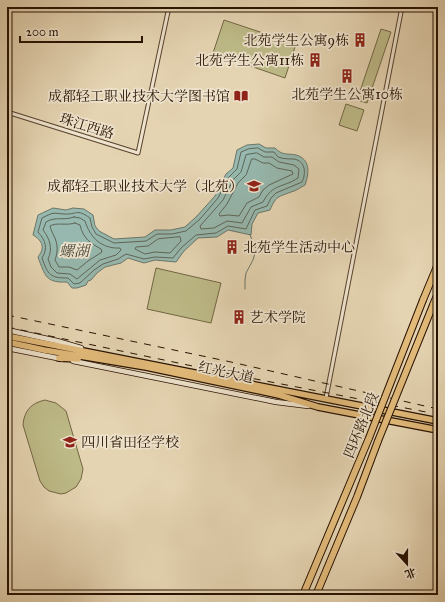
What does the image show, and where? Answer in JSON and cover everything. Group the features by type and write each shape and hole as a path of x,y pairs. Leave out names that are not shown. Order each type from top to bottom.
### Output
{"highway":[{"name":"四环路北段","path":"303,595 369,438 438,264"},
{"name":"四环路北段","path":"316,595 357,497 438,293"},
{"name":"红光大道","path":"7,336 438,421"},
{"name":"红光大道","path":"7,342 44,350 146,367 279,395 318,407 438,430"},
{"path":"59,358 109,361"}],"main road":[{"path":"7,330 57,341 100,354"},
{"path":"7,348 276,402 318,407"}],"street":[{"name":"珠江西路","path":"7,112 138,153 169,7"},
{"path":"326,398 402,7"}],"shaded area":[{"path":"224,20 296,44 285,78 213,53"},
{"path":"381,29 391,32 367,103 357,100"},
{"path":"346,104 364,110 357,131 339,125"},
{"path":"156,268 221,283 211,323 147,309"},
{"path":"45,400 56,403 66,411 83,469 81,479 76,487 66,493 61,494 49,491 40,481 23,425 29,408 40,401"}],"water":[{"name":"螺湖","path":"259,144 266,148 275,148 283,153 301,157 308,167 308,172 305,185 278,198 270,210 258,213 252,224 251,235 228,230 217,237 198,238 184,251 176,262 155,260 144,263 128,258 121,263 105,267 88,281 86,285 77,288 72,288 67,282 50,280 45,274 38,257 42,251 42,245 41,242 33,235 38,215 53,208 66,210 73,208 84,209 93,215 95,226 99,231 114,239 145,237 155,230 171,230 185,227 215,196 226,174 233,168 237,150 247,145"}],"waterway":[{"path":"245,289 246,273 253,260 256,249 250,235"}],"railway":[{"path":"7,315 231,362 438,409"},
{"path":"7,327 240,376 426,412"}],"place":[{"name":"北苑学生公寓9栋","path":"360,40"},
{"name":"北苑学生公寓11栋","path":"315,60"},
{"name":"北苑学生公寓10栋","path":"347,76"},
{"name":"成都轻工职业技术大学图书馆","path":"241,96"},
{"name":"成都轻工职业技术大学（北苑）","path":"254,186"},
{"name":"北苑学生活动中心","path":"232,247"},
{"name":"艺术学院","path":"239,317"},
{"name":"四川省田径学校","path":"70,442"}]}
